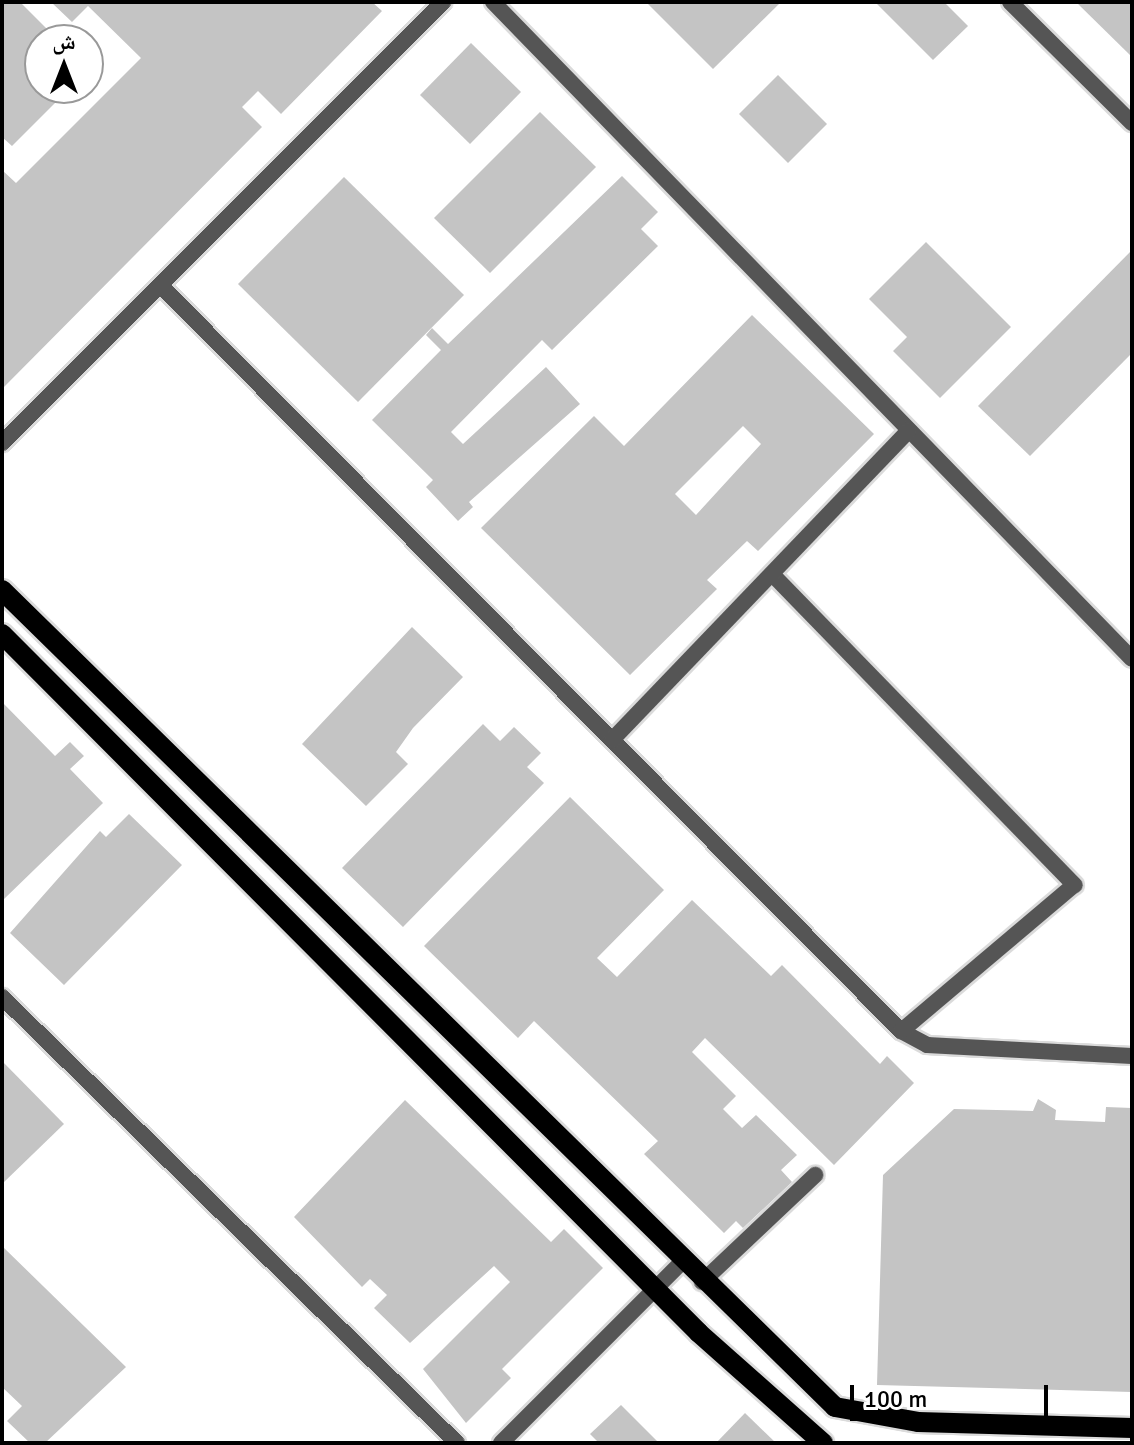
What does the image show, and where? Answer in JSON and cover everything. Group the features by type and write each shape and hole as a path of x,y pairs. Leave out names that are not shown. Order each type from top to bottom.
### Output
{"main road":[{"path":"2,590 681,1263 835,1407 918,1422 1132,1428"},
{"path":"2,634 655,1289 823,1443"}],"street":[{"path":"2,443 443,2"},
{"path":"493,2 1132,659"},
{"path":"1010,2 1132,123"},
{"path":"161,286 901,1031 927,1045 1132,1056"},
{"path":"612,740 909,430"},
{"path":"772,574 1074,885 901,1031"},
{"path":"2,997 457,1443"},
{"path":"702,1282 815,1175"},
{"path":"501,1443 681,1263"}],"building":[{"path":"2,2 20,2 42,24 24,24 24,104 54,104 12,146 2,137"},
{"path":"51,2 372,2 382,11 281,114 258,91 242,107 262,127 2,389 2,170 16,183 95,104 104,104 104,95 141,58 88,6 72,22"},
{"path":"646,2 781,2 713,69"},
{"path":"875,2 944,2 968,26 933,60"},
{"path":"1076,2 1132,2 1132,57"},
{"path":"471,43 521,92 470,144 420,95"},
{"path":"778,75 827,124 788,163 739,114"},
{"path":"540,112 596,167 490,273 434,218"},
{"path":"622,176 658,212 641,229 658,246 552,350 542,340 451,432 463,444 546,367 580,404 469,502 473,507 458,521 426,487 433,480 372,420 441,350 426,335 432,328 448,344"},
{"path":"344,177 464,295 358,402 238,284"},
{"path":"926,242 1011,327 940,398 893,351 907,337 869,299"},
{"path":"1132,250 1132,353 1030,456 978,406"},
{"path":"752,315 874,434 758,551 747,541 707,580 717,589 630,675 481,528 594,416 624,446","holes":["743,426 761,444 696,515 675,494"]},
{"path":"412,627 463,677 413,728 396,752 408,764 366,806 302,744"},
{"path":"2,702 55,756 70,742 84,756 70,769 103,803 2,901"},
{"path":"483,724 500,741 514,727 541,753 527,767 544,783 403,927 342,868"},
{"path":"570,797 664,890 597,958 617,977 692,900 771,976 782,965 880,1064 887,1056 914,1083 834,1165 705,1038 692,1052 736,1096 723,1109 742,1128 756,1115 797,1155 781,1170 792,1182 743,1228 736,1221 724,1233 644,1154 658,1141 534,1021 518,1038 424,946"},
{"path":"129,814 182,865 64,985 10,933 100,831 106,837"},
{"path":"2,1061 64,1124 2,1184"},
{"path":"1038,1099 1056,1110 1055,1120 1105,1122 1106,1107 1132,1108 1132,1392 877,1385 883,1175 954,1109 1033,1111"},
{"path":"405,1100 551,1242 564,1229 603,1268 502,1369 511,1378 466,1423 423,1369 510,1282 494,1266 410,1343 374,1308 387,1295 370,1279 362,1287 294,1217"},
{"path":"2,1246 126,1367 45,1443 30,1443 7,1421 22,1406 2,1387"},
{"path":"621,1405 659,1443 599,1443 590,1434"},
{"path":"745,1413 776,1443 716,1443"}]}
